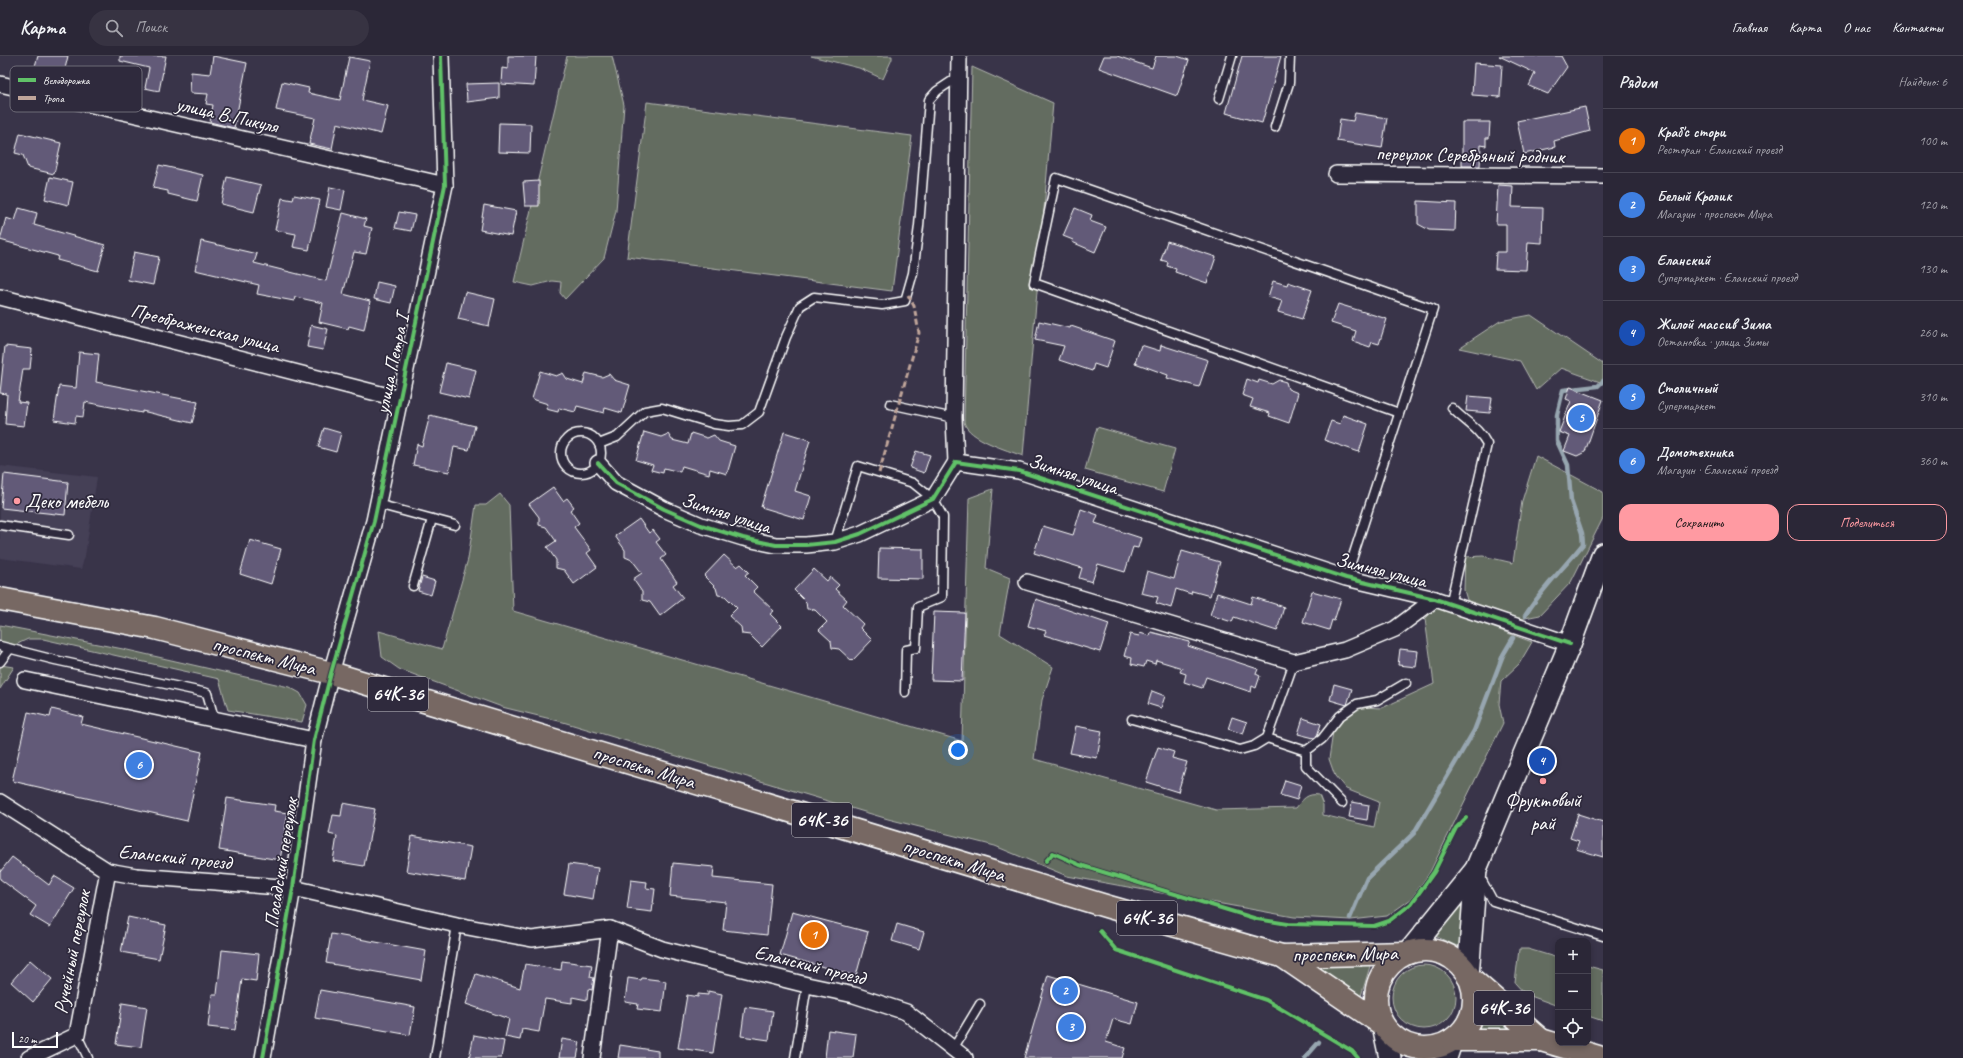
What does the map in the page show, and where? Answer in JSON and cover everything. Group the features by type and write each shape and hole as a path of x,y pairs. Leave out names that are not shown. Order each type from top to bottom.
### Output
{"main road":[{"name":"проспект Мира","path":"0,599 155,628 331,673 1109,907 1282,956 1408,953"},
{"name":"64К-36","path":"1541,1040 1468,976 1459,964 1442,954 1421,950 1408,953 1395,960 1385,970 1378,983 1375,997 1377,1012 1383,1025 1391,1035 1402,1043 1414,1047 1428,1048 1441,1046 1449,1049 1541,1040 1602,1058"},
{"name":"проспект Мира","path":"1282,956 1383,1025"},
{"name":"64К-36","path":"1449,1049 1463,1030 1472,1010 1473,989 1468,976"}],"street":[{"name":"улица Петра I","path":"331,673 377,504 445,185 441,56"},
{"path":"933,499 956,462 954,418 959,56"},
{"name":"улица В.Пикуля","path":"0,84 10,86"},
{"name":"улица В.Пикуля","path":"123,112 445,185"},
{"name":"переулок Серебряный родник","path":"1336,174 1603,176"},
{"name":"Преображенская улица","path":"0,297 400,399"},
{"name":"Зимняя улица","path":"956,462 1019,471 1346,578 1435,599 1570,644"},
{"name":"Зимняя улица","path":"598,463 616,483 664,509 701,525 743,538 776,545 806,545 835,542 860,534 933,499"},
{"path":"1408,953 1476,869 1570,644 1603,554"},
{"name":"Зимняя улица","path":"1027,582 1294,662 1345,650 1395,629 1435,599"},
{"name":"Посадский переулок","path":"263,1058 293,888 314,740 331,673"},
{"path":"25,680 214,718 314,740"},
{"name":"Еланский проезд","path":"0,802 108,871 136,876 293,888 457,925 532,939 610,929 662,949 807,985 854,995 906,1012 965,1058"},
{"path":"1468,976 1476,869"},
{"name":"Ручейный переулок","path":"29,1058 77,1035 108,871"},
{"path":"592,1058 610,929"},
{"path":"1383,1025 1390,1058"}],"lane":[{"path":"1219,99 1232,56"},
{"path":"1275,127 1289,83 1290,56"},
{"path":"599,444 617,437 645,411 662,408 714,424 729,426 742,425 759,412 786,337 800,306 814,297 882,305 905,301 913,273 919,226 929,100 937,91 958,77"},
{"path":"1346,578 1433,309 1056,178 1034,283 1399,413"},
{"path":"890,404 954,418"},
{"path":"1450,604 1487,444 1480,432 1460,417 1452,408"},
{"path":"577,434 590,435 599,444 601,457 598,463 589,471 577,472 566,466 561,454 565,441 577,434"},
{"path":"835,542 858,466 913,483 933,499 943,517 942,597 918,607 916,648 906,650 905,692"},
{"path":"377,504 455,525"},
{"path":"414,586 432,519"},
{"path":"0,525 69,535"},
{"path":"0,646 55,660 206,692 214,718"},
{"path":"0,662 10,649"},
{"path":"1132,718 1240,750 1254,746 1267,738 1294,662"},
{"path":"1306,751 1322,739 1340,716 1357,704 1377,700 1406,683"},
{"path":"1267,738 1306,751"},
{"path":"1306,751 1306,766 1342,802"},
{"path":"1476,869 1493,901 1603,936"},
{"path":"435,1058 457,925"},
{"path":"795,1058 807,985"},
{"path":"953,1048 980,1004"},
{"path":"77,1035 88,1058"}],"shaded area":[{"path":"567,56 612,56 624,105 616,211 604,258 565,299 560,293 561,282 552,281 533,286 514,282"},
{"path":"811,56 892,56 892,59 883,79 859,68"},
{"path":"972,67 1053,103 1023,456 980,439 967,428 964,422"},
{"path":"647,102 912,136 892,291 627,257"},
{"path":"1531,315 1603,364 1603,383 1561,368 1536,390 1520,361 1459,348 1500,321"},
{"path":"1097,427 1175,449 1163,492 1085,470"},
{"path":"1536,456 1603,492 1603,518 1571,582 1540,615 1520,619 1489,613 1467,600 1464,590 1465,557 1483,556 1513,563 1522,501"},
{"path":"0,466 97,477 85,556 81,569 0,558"},
{"path":"993,489 986,568 1010,578 1000,634 1053,667 1042,700 1034,759 1216,810 1296,808 1303,799 1308,796 1319,795 1323,805 1323,815 1374,827 1379,802 1346,789 1335,776 1329,759 1333,732 1344,716 1361,707 1382,708 1434,684 1425,619 1437,607 1532,642 1519,664 1501,681 1499,704 1503,723 1430,872 1411,899 1387,916 1351,920 1294,917 1067,876 995,846 888,819 563,722 502,707 399,669 382,657 379,631 442,649 468,559 476,505 486,505 500,494 509,505 513,611 962,741 969,498"},
{"path":"0,625 123,649 289,687 300,693 307,705 302,722 228,710 219,679 43,639 28,639 13,646 0,643"},
{"path":"0,665 14,667 0,689"},
{"path":"1466,893 1459,947 1435,936"},
{"path":"1519,949 1528,949 1555,957 1555,1005 1525,994 1515,983"},
{"path":"1371,963 1361,996 1318,967"},
{"path":"1424,965 1436,968 1447,974 1453,985 1456,997 1453,1009 1447,1020 1436,1026 1424,1029 1412,1026 1401,1020 1395,1009 1392,997 1395,985 1401,974 1412,968"},
{"path":"1591,967 1603,970 1603,1021 1591,1017"},
{"path":"1484,1005 1511,1031 1478,1035"}],"building":[{"path":"38,56 68,56 66,66 35,66"},
{"path":"120,56 166,56 159,91 145,88 149,68 120,61"},
{"path":"213,56 247,63 234,128 210,122 213,105 206,104 208,94 190,93 191,72 210,74"},
{"path":"508,56 536,56 534,86 501,84 502,68 508,69"},
{"path":"1104,56 1117,56 1152,68 1156,56 1177,56 1189,60 1177,96 1099,68"},
{"path":"1242,56 1281,56 1262,123 1226,113"},
{"path":"1499,56 1561,56 1567,67 1548,94 1529,86 1535,73"},
{"path":"349,57 370,61 362,100 388,106 381,134 337,123 332,149 309,144 315,118 276,110 282,82 309,88 308,93 340,100"},
{"path":"1474,63 1502,65 1500,97 1472,95"},
{"path":"499,83 499,98 467,102 466,84"},
{"path":"1585,107 1590,131 1554,141 1555,147 1524,154 1517,121"},
{"path":"1355,113 1387,118 1382,148 1337,141 1340,119 1353,121"},
{"path":"1462,122 1490,122 1489,138 1486,138 1486,146 1481,145 1480,166 1462,166"},
{"path":"499,123 531,124 530,153 498,152"},
{"path":"20,133 61,143 54,174 28,168 23,155 15,153"},
{"path":"159,165 203,175 197,201 168,194 168,191 153,188"},
{"path":"50,177 73,182 68,205 45,199"},
{"path":"227,177 261,185 254,212 221,204"},
{"path":"539,181 539,206 525,206 523,182"},
{"path":"1498,185 1513,186 1512,207 1543,208 1542,243 1528,242 1526,270 1495,269 1496,252 1506,252 1506,224 1496,224"},
{"path":"330,187 345,190 341,210 326,207"},
{"path":"294,195 320,200 309,250 293,247 296,234 275,230 282,198 293,200"},
{"path":"1418,201 1456,203 1455,231 1429,230 1418,224"},
{"path":"484,205 516,211 511,236 480,230"},
{"path":"19,208 37,213 34,225 105,245 98,271 57,260 58,256 0,240 6,218 15,221"},
{"path":"1075,208 1092,215 1090,221 1106,227 1095,252 1072,242 1073,240 1063,236"},
{"path":"399,212 415,215 411,231 395,228"},
{"path":"343,213 366,219 364,226 372,228 366,254 354,252 343,294 370,301 364,330 349,326 348,329 319,322 323,303 295,297 294,301 257,294 259,285 195,270 201,241 257,254 254,263 326,281"},
{"path":"1167,241 1216,257 1207,283 1175,272 1176,269 1167,266 1168,262 1161,260"},
{"path":"134,252 159,257 153,285 128,280"},
{"path":"1273,281 1287,285 1288,282 1312,290 1302,319 1278,312 1282,301 1268,297"},
{"path":"377,282 395,286 391,303 374,299"},
{"path":"465,292 495,299 489,326 458,319"},
{"path":"1338,304 1387,319 1379,344 1372,342 1370,347 1353,341 1356,331 1331,323"},
{"path":"1039,321 1070,328 1071,326 1115,341 1106,368 1094,364 1092,371 1059,360 1064,346 1035,340"},
{"path":"311,325 328,329 323,350 307,347"},
{"path":"1141,345 1160,351 1161,345 1208,360 1199,387 1167,378 1168,375 1135,363"},
{"path":"5,346 32,349 30,369 23,369 18,402 27,403 24,426 5,424 7,394 0,393"},
{"path":"79,352 99,354 96,382 198,402 192,423 142,411 142,413 85,402 83,417 76,416 75,423 54,420 59,386 76,388"},
{"path":"446,363 476,370 469,399 439,392"},
{"path":"540,371 556,376 563,373 567,379 583,384 586,373 602,377 609,374 614,380 630,385 622,413 605,408 604,413 577,406 575,412 559,408 558,412 546,409 548,404 532,399"},
{"path":"1247,379 1258,383 1259,380 1272,384 1279,380 1286,382 1288,389 1298,393 1289,423 1269,416 1270,413 1250,407 1253,399 1242,395"},
{"path":"1570,387 1603,400 1585,452 1577,456 1564,451 1570,436 1559,432 1571,401 1566,399"},
{"path":"1468,396 1492,398 1490,413 1466,411"},
{"path":"430,415 475,426 469,450 454,447 449,472 413,465 417,444 422,446"},
{"path":"1343,415 1368,424 1359,452 1324,440 1331,421 1340,424"},
{"path":"324,428 341,433 336,452 318,447"},
{"path":"644,432 661,437 668,434 672,440 688,444 691,433 707,438 714,435 719,441 735,446 727,474 710,469 709,474 682,466 680,472 664,468 663,473 651,470 653,465 636,460"},
{"path":"784,432 810,440 795,491 811,496 804,520 761,507"},
{"path":"916,451 930,455 924,473 910,468"},
{"path":"4,474 68,482 65,515 1,508"},
{"path":"553,487 563,501 567,498 574,507 570,510 579,523 574,527 591,550 587,553 597,567 574,584 564,570 556,568 556,560 547,547 556,541 546,527 539,525 539,517 529,504"},
{"path":"1081,509 1098,515 1095,523 1141,538 1138,548 1133,547 1125,572 1098,564 1092,582 1079,578 1082,568 1034,553 1043,526 1073,535"},
{"path":"639,519 649,533 653,530 660,539 656,542 666,555 661,559 677,582 673,585 683,598 660,616 650,602 642,600 642,592 633,579 642,573 632,560 625,557 625,550 615,536"},
{"path":"250,540 281,549 271,584 240,574"},
{"path":"879,548 923,549 923,579 878,578"},
{"path":"1182,551 1220,562 1210,596 1192,591 1191,594 1176,589 1171,608 1156,603 1158,597 1141,593 1147,571 1174,579"},
{"path":"724,555 737,567 741,564 749,572 745,575 757,587 753,591 774,611 770,614 782,626 762,647 750,635 742,634 741,627 729,616 737,608 725,596 718,595 716,588 704,576"},
{"path":"814,569 827,581 830,577 839,585 835,589 847,600 843,605 863,624 860,628 872,640 852,661 839,649 832,648 831,641 819,630 827,622 815,610 807,609 806,602 794,590"},
{"path":"422,577 435,581 431,595 418,591"},
{"path":"1312,591 1341,599 1334,621 1332,620 1329,630 1303,622"},
{"path":"1217,593 1251,604 1253,597 1284,607 1277,631 1234,617 1232,622 1210,615"},
{"path":"1036,599 1109,624 1100,652 1044,635 1046,631 1028,626"},
{"path":"934,612 965,613 962,681 931,680"},
{"path":"1151,632 1190,642 1188,646 1258,669 1256,674 1260,676 1256,688 1252,686 1251,692 1206,677 1202,688 1184,682 1186,674 1180,672 1182,668 1156,660 1155,664 1146,661 1144,667 1131,664 1132,658 1124,656 1130,634 1139,636 1140,633 1150,636"},
{"path":"1400,649 1418,651 1416,667 1398,665"},
{"path":"1334,684 1352,689 1347,705 1330,700"},
{"path":"1152,691 1165,696 1161,708 1148,704"},
{"path":"52,709 83,717 81,724 202,752 187,821 12,781 28,712 50,717"},
{"path":"1232,717 1247,722 1243,734 1228,729"},
{"path":"1303,718 1321,724 1317,736 1314,738 1298,734"},
{"path":"1076,726 1102,731 1097,758 1070,753"},
{"path":"1158,747 1174,752 1172,758 1187,762 1178,792 1146,782"},
{"path":"1285,780 1301,785 1297,800 1280,795"},
{"path":"227,798 275,805 274,811 288,813 280,860 219,850"},
{"path":"1352,802 1369,805 1367,820 1349,817"},
{"path":"343,803 375,809 364,866 333,861 337,836 329,834 333,815 341,816"},
{"path":"1578,814 1603,822 1603,857 1576,849 1579,841 1570,838"},
{"path":"412,836 471,847 465,881 406,871"},
{"path":"12,857 49,885 54,876 74,888 50,927 30,915 36,906 0,879 0,872"},
{"path":"673,863 714,867 713,878 772,884 767,935 723,930 726,902 670,896"},
{"path":"569,864 598,868 593,899 564,894"},
{"path":"631,880 647,882 646,888 655,889 652,912 627,909"},
{"path":"792,912 868,932 856,976 780,955"},
{"path":"128,917 166,925 159,959 121,952"},
{"path":"897,924 924,932 919,949 892,941"},
{"path":"331,934 426,951 421,980 326,963"},
{"path":"222,950 259,954 256,981 242,979 235,1030 208,1027 212,994 217,994"},
{"path":"30,960 52,979 33,1002 11,982"},
{"path":"562,961 592,965 590,977 594,978 592,990 588,989 587,1000 572,997 572,1003 545,999 539,1032 522,1029 520,1040 505,1037 509,1019 466,1004 476,974 520,988 525,964 561,970"},
{"path":"1048,975 1138,1002 1132,1024 1113,1019 1106,1042 1125,1048 1122,1058 1024,1058"},
{"path":"628,978 666,981 662,1012 637,1009 638,1004 625,1002"},
{"path":"320,990 415,1007 410,1035 315,1018"},
{"path":"708,991 722,994 713,1053 678,1048 687,995 698,997 698,994 708,995"},
{"path":"122,1003 147,1007 141,1047 116,1044"},
{"path":"745,1007 773,1011 769,1040 741,1036"},
{"path":"828,1030 856,1034 853,1058 825,1058"},
{"path":"474,1035 504,1041 501,1058 469,1058"},
{"path":"562,1039 580,1042 577,1058 559,1058"},
{"path":"620,1045 658,1051 658,1058 618,1058"}],"waterway":[{"path":"1525,616 1546,588 1583,544 1582,533 1571,501 1568,465 1557,441 1557,415 1563,390 1598,386 1603,381"},
{"path":"1350,918 1367,878 1414,833 1474,731 1503,655 1513,638"},
{"path":"1305,1058 1319,1042"}],"marked path":[{"path":"879,473 919,333 914,306 908,295"}],"cycle path":[{"path":"263,1058 293,888 314,740 331,673 374,521 445,185 441,56"},
{"path":"598,463 616,483 664,509 701,525 743,538 776,545 806,545 835,542 860,534 933,499 956,462 1019,471 1346,578 1435,599 1570,644"},
{"path":"1046,861 1053,853 1080,865 1257,919 1288,924 1374,926 1389,921 1411,904 1434,872 1456,828 1466,818"},
{"path":"1100,931 1116,950 1266,1000 1352,1051 1358,1058"}],"place":[{"name":"Столичный","path":"1581,418"},
{"name":"Деко мебель","path":"17,501"},
{"name":"Жилой массив Зима","path":"1542,761"},
{"name":"Домотехника","path":"139,765"},
{"name":"Фруктовый рай","path":"1543,781"},
{"name":"Краб'с стори","path":"814,935"},
{"name":"Белый Кролик","path":"1065,991"},
{"name":"Еланский","path":"1071,1027"}]}
